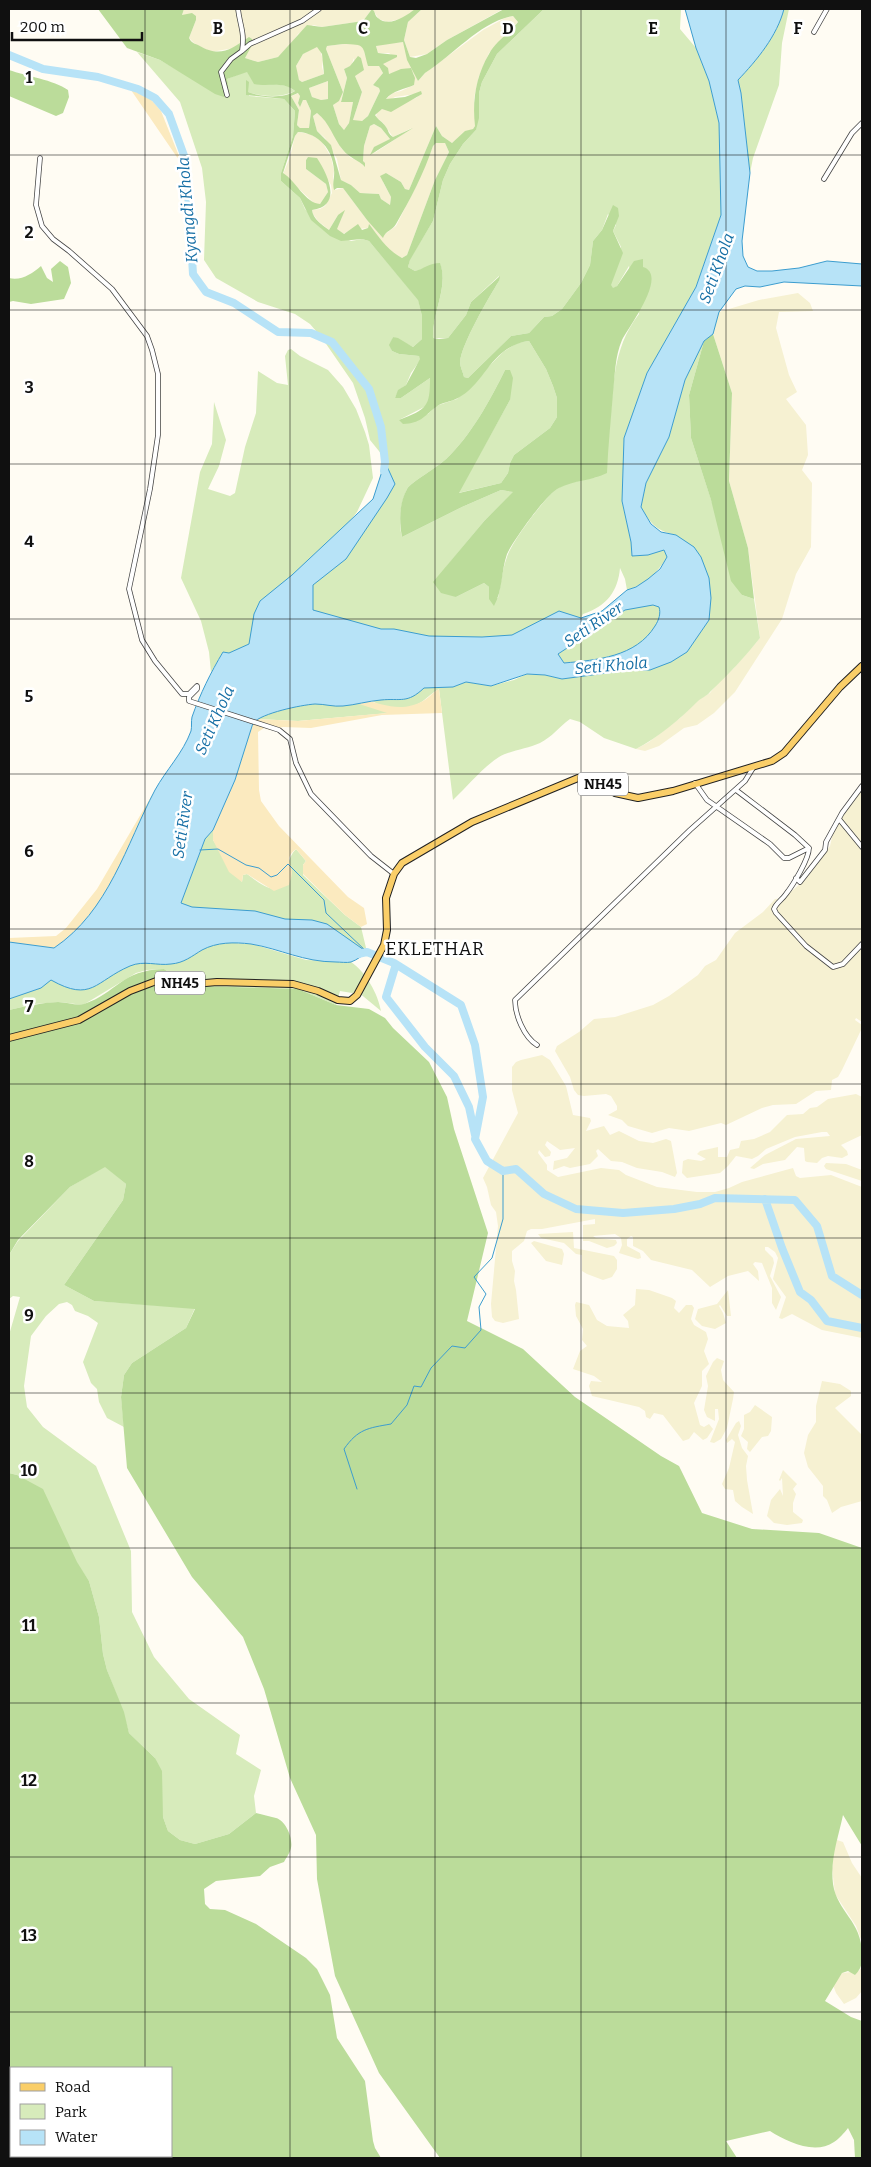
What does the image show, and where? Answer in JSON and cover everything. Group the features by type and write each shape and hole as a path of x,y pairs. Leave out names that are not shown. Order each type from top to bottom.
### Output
{"main road":[{"name":"NH45","path":"9,1038 79,1020 130,991 159,980 194,984 217,982 292,984 318,991 343,1001 350,1001 357,995 384,945 387,930 386,898 394,874 402,863 454,831 578,778 594,778 615,793 638,798 673,791 772,761 784,753 840,687 862,666"}],"street":[{"path":"238,9 243,30 242,51"},
{"path":"227,95 221,72 231,58 250,44 302,21 319,9"},
{"path":"814,32 826,9"},
{"path":"824,179 852,134 862,123"},
{"path":"40,158 36,206 42,226 53,239 69,250 112,289 151,345 158,374 158,435 150,489 129,588 138,629 149,653 182,694 189,694 198,686 188,698 279,730 290,739 296,763 311,794 371,856 394,874"},
{"path":"536,1045 525,1034 515,1007 515,1000 715,807 736,790 745,781 753,767"},
{"path":"695,783 707,800 715,807 770,844 784,858 789,858 809,848"},
{"path":"796,878 800,882 825,850 826,842 839,819 862,786"},
{"path":"736,790 809,848"},
{"path":"839,819 862,847"},
{"path":"809,848 809,852 796,878 784,898 774,909 806,946 834,967 843,964 862,944"}],"shaded area":[{"path":"184,9 372,9 363,21 322,27 313,25 298,34 288,48 278,57 258,62 245,58 248,50 243,41 234,48 211,52 195,44 189,38 196,20 189,15 182,15"},
{"path":"372,9 415,9 405,18 387,22 379,19"},
{"path":"422,9 503,9 447,40 427,54 410,57 404,40 408,22"},
{"path":"513,16 518,22 489,53 479,76 474,98 475,126 473,129 465,132 452,143 442,136 436,126 409,190 405,189 401,182 386,173 383,182 391,197 390,205 381,199 379,194 360,193 351,185 341,180 337,159 325,138 317,131 313,116 317,113 322,117 342,149 351,158 361,162 364,166 364,146 370,126 374,124 381,128 390,139 373,154 412,128 393,137 376,117 377,112 416,98 422,93 395,97 388,101 386,99 393,93 414,85 414,75 410,68 389,74 382,64 394,57 389,53 378,53 376,46 379,44 403,42 418,81 425,73 483,30 505,18"},
{"path":"360,44 364,48 365,55 379,66 383,73 373,85 379,88 380,91 368,116 362,121 357,122 353,120 362,92 355,76 354,58 351,66 344,69 347,78 341,101 353,102 349,123 344,130 339,124 333,105 343,92 326,49 327,46"},
{"path":"317,46 320,49 323,60 324,74 302,82 299,80 288,48 296,66 303,54"},
{"path":"328,81 328,99 321,100 312,97 309,88"},
{"path":"299,93 298,103 300,106 303,100 306,100 311,111 309,128 300,128 297,125 299,110 291,96"},
{"path":"298,132 310,134 321,140 331,157 335,190 343,188 367,220 385,234 396,226 433,146 436,143 445,143 449,152 435,180 407,255 402,258 395,255 385,246 369,225 368,228 351,230 343,234 336,229 342,217 338,215 329,230 318,221 312,210 325,206 332,193 331,185 326,177 308,157 306,169 326,184 328,192 320,204 315,204 283,174"},
{"path":"798,293 810,303 813,311 779,312 776,328 789,375 797,392 786,399 806,425 808,455 802,470 812,483 811,547 796,574 782,619 735,692 714,713 697,725 684,728 659,746 645,751 636,749 649,742 680,718 698,700 710,693 760,638 748,548 729,481 732,393 713,334 719,312 759,300"},
{"path":"862,785 862,1022 856,1018 855,1020 862,1025 862,1028 838,1077 832,1080 831,1090 816,1091 796,1104 773,1105 762,1108 726,1125 721,1123 689,1131 669,1128 652,1133 628,1126 622,1120 608,1115 617,1110 617,1106 611,1096 606,1094 578,1095 555,1051 557,1046 579,1032 594,1019 615,1017 653,1005 669,996 698,975 705,966 716,960 735,933 763,912 775,899 783,898 805,880 830,846 836,820 847,807 859,786"},
{"path":"542,1055 550,1060 566,1086 573,1115 590,1118 591,1121 586,1131 604,1126 610,1135 619,1131 639,1141 653,1143 666,1139 671,1141 677,1173 675,1177 662,1172 637,1168 622,1162 611,1161 598,1149 596,1151 598,1156 590,1164 570,1168 564,1166 553,1170 554,1161 567,1158 575,1148 560,1150 547,1141 545,1145 551,1152 550,1156 545,1157 539,1150 538,1153 547,1165 547,1170 558,1177 601,1168 619,1170 626,1175 657,1187 697,1192 715,1192 742,1182 793,1168 796,1176 800,1178 831,1175 862,1187 862,1338 822,1330 792,1314 782,1319 779,1318 786,1297 773,1279 778,1258 775,1252 768,1247 765,1247 765,1250 773,1258 774,1263 770,1276 781,1297 776,1310 772,1303 772,1288 762,1263 755,1262 753,1264 758,1271 759,1281 748,1271 728,1276 710,1287 692,1270 651,1260 643,1251 633,1246 633,1237 631,1236 627,1239 627,1246 640,1253 641,1258 638,1259 619,1253 622,1245 621,1238 615,1234 593,1236 616,1240 617,1243 614,1246 607,1248 589,1241 583,1241 583,1225 595,1224 595,1219 527,1231 524,1241 512,1251 519,1319 503,1323 495,1321 492,1317 491,1304 498,1226 496,1212 491,1205 483,1178 518,1113 512,1090 512,1067 521,1060"},
{"path":"856,1094 862,1097 862,1135 841,1145 848,1155 842,1158 828,1156 822,1158 817,1163 807,1162 805,1161 804,1148 797,1147 785,1160 763,1164 754,1169 750,1168 765,1155 796,1139 830,1136 827,1132 822,1132 795,1137 766,1149 752,1159 736,1156 720,1173 687,1178 682,1173 683,1161 688,1159 701,1161 706,1159 697,1154 700,1151 718,1147 718,1157 727,1157 730,1150 739,1148 741,1141 754,1139 770,1132 787,1115 803,1114 810,1108 817,1107 828,1099"},
{"path":"826,1163 846,1164 862,1170 862,1181 826,1169 824,1166"},
{"path":"573,1232 574,1248 614,1256 617,1260 617,1269 612,1277 603,1280 587,1274 582,1271 582,1255 576,1254 564,1243 541,1238 538,1234"},
{"path":"534,1241 562,1249 564,1254 562,1265 546,1261 531,1243"},
{"path":"636,1289 649,1290 672,1298 676,1301 674,1308 679,1313 686,1305 692,1305 694,1308 691,1319 694,1325 706,1332 708,1339 704,1351 709,1364 702,1371 702,1386 694,1403 700,1425 704,1427 709,1424 713,1429 707,1438 703,1440 694,1432 689,1439 683,1441 663,1415 654,1413 650,1419 646,1417 645,1411 639,1407 592,1396 589,1386 591,1381 602,1382 594,1376 573,1369 580,1351 587,1346 582,1340 583,1329 576,1316 576,1302 589,1305 597,1320 607,1326 629,1328 628,1321 623,1315 635,1305"},
{"path":"728,1290 731,1316 727,1316 719,1306 726,1323 715,1329 702,1326 695,1319 698,1309 717,1304"},
{"path":"717,1358 724,1361 721,1370 723,1380 734,1392 727,1428 721,1439 714,1443 710,1442 719,1419 718,1409 715,1409 715,1421 707,1417 704,1410 708,1386 706,1376"},
{"path":"822,1381 840,1384 851,1391 851,1396 835,1408 862,1435 862,1501 841,1507 832,1513 827,1500 823,1496 823,1486 808,1467 804,1453 808,1435 816,1422 816,1406"},
{"path":"755,1405 772,1417 771,1431 768,1436 762,1437 750,1452 747,1449 748,1442 741,1436 744,1429 744,1415 750,1412"},
{"path":"739,1421 741,1426 738,1435 742,1448 748,1456 746,1466 747,1480 753,1514 735,1501 733,1490 725,1489 722,1484 729,1468 735,1442 732,1439 727,1443 726,1440"},
{"path":"783,1470 797,1484 793,1489 796,1494 793,1512 803,1520 802,1523 787,1525 774,1523 767,1516 771,1500 780,1489 783,1496 782,1478 779,1480"},
{"path":"837,1840 843,1842 852,1863 862,1878 862,1942 856,1926 835,1894 832,1868 834,1847"},
{"path":"862,1966 862,1991 856,1998 844,2004 833,1985 842,1973 859,1971"}],"green space":[{"path":"98,9 184,9 182,15 192,13 196,16 189,38 192,42 206,49 219,52 236,46 249,37 253,43 245,58 258,62 278,57 307,25 322,27 363,21 372,9 378,18 387,22 397,20 415,9 422,9 408,22 404,40 410,57 416,58 427,54 447,40 504,9 544,9 497,54 482,82 479,93 479,118 476,130 463,144 450,164 443,180 433,221 410,260 408,267 415,271 440,263 443,281 433,328 433,338 448,338 466,315 471,302 500,276 465,344 460,366 464,377 468,378 511,336 529,333 544,317 552,316 562,309 581,283 590,265 593,241 602,230 613,205 618,208 619,216 613,231 623,253 611,285 613,288 617,286 634,261 643,259 643,267 650,272 652,280 644,302 622,340 618,352 607,473 559,488 538,508 507,554 499,594 494,606 489,599 489,587 484,583 456,597 441,593 433,582 485,520 513,492 501,490 402,537 400,525 401,507 409,486 442,462 455,450 472,429 505,370 510,370 513,378 510,400 459,493 501,483 508,473 514,455 550,428 557,417 557,398 546,369 529,341 516,344 497,357 476,383 458,398 438,405 418,421 403,424 399,420 421,410 428,401 430,378 401,398 395,398 398,390 406,385 420,359 419,356 399,354 392,351 389,345 393,337 413,347 422,339 422,316 418,300 369,241 362,239 341,241 330,236 311,220 300,198 281,181 281,173 293,136 295,111 284,99 246,95 246,80 249,82 248,92 259,95 278,96 295,91 286,86 254,84 247,72 227,79 228,86 224,97 215,94 160,60 127,48","holes":["513,16 518,22 492,50 481,71 476,89 474,107 475,126 473,129 465,131 452,143 442,136 436,126 409,190 405,189 401,182 386,173 380,176 391,197 390,205 381,199 379,194 360,193 351,185 341,180 331,145 317,131 313,116 317,113 328,126 343,150 365,167 363,161 364,146 370,126 374,124 381,128 390,139 374,147 370,155 413,128 393,137 375,115 382,109 391,112 422,94 421,91 405,97 386,99 395,92 414,85 415,78 411,68 401,69 389,74 388,68 383,64 397,57 397,55 378,53 376,46 403,42 407,60 418,81 425,73 489,25","343,44 362,47 368,66 379,66 383,73 373,85 379,88 380,91 368,116 362,121 353,120 362,92 355,76 364,70 361,58 358,56 350,66 344,69 347,78 341,102 353,102 349,123 344,130 339,124 333,105 339,101 343,92 326,49 327,46","317,47 322,54 324,74 302,82 299,80 296,66 303,54","328,81 328,99 321,100 312,97 309,88","298,93 300,96 298,103 300,107 303,100 306,100 311,111 309,128 300,128 297,125 299,110 291,96","298,132 306,133 318,139 328,149 331,156 334,170 334,190 343,188 383,238 395,226 421,176 433,146 436,143 445,143 449,152 435,180 407,255 402,258 388,247 369,224 368,228 362,230 358,224 344,234 337,229 345,210 338,215 329,230 316,219 312,210 322,207 327,203 330,196 328,181 317,158 308,157 306,169 326,184 328,192 320,204 305,196 283,173"]},
{"path":"544,9 681,9 680,29 696,48 709,81 719,123 721,215 696,287 647,373 624,438 622,501 631,542 632,556 648,555 664,550 667,557 650,577 640,585 627,590 620,568 617,584 610,597 599,607 583,614 581,618 479,644 282,616 354,537 389,478 387,461 370,440 353,383 310,324 295,314 258,302 216,278 204,260 206,202 202,168 180,102 137,52 160,60 198,82 227,90 227,79 247,71 253,81 288,86 295,91 284,95 272,96 248,92 249,96 284,99 295,111 293,136 281,173 281,181 300,198 305,209 322,229 351,241 362,239 369,241 418,299 422,316 422,339 413,347 393,337 390,345 392,351 399,354 419,356 421,359 411,373 406,385 399,390 395,398 401,398 430,378 430,398 428,405 399,420 428,414 436,406 457,399 503,352 517,343 529,341 546,369 557,398 557,417 550,428 514,455 508,473 501,483 458,493 510,400 505,370 472,429 455,450 442,462 409,486 401,507 400,525 402,537 501,490 514,492 485,520 446,567 456,597 484,583 489,587 489,599 498,598 504,567 510,550 521,531 537,510 561,486 597,477 608,438 615,370 623,342 639,314 629,266 617,286 613,289 610,285 621,247 613,231 616,225 608,214 602,230 593,241 590,265 581,283 562,309 552,316 544,317 529,333 511,336 468,378 464,377 460,366 465,344 499,281 499,276 471,302 466,315 448,338 433,338 433,328 443,282 440,264 415,271 408,267 410,259 433,221 443,180 450,164 463,144 476,130 479,93 482,82 497,54"},
{"path":"784,9 789,9 782,43 779,85 753,158 750,173 738,80 759,56 777,29"},
{"path":"9,70 48,81 68,90 69,97 63,113 56,116 9,96"},
{"path":"60,261 68,267 71,283 64,299 31,304 9,302 9,278 18,279 26,276 41,266 47,278 53,282 51,269"},
{"path":"713,334 732,393 729,481 748,548 754,599 742,595 731,581 711,500 691,438 689,395 704,341"},
{"path":"704,341 689,395 691,438 742,595 754,599 760,638 709,693 677,721 636,749 604,738 580,722 570,719 540,743 509,753 493,761 453,800 439,689 416,705 395,709 378,704 370,699 347,679 416,687 453,687 466,682 491,686 514,680 527,674 545,675 562,679 629,670 650,670 687,652 709,620 676,535 655,526 641,507 646,483 669,437 685,380"},
{"path":"291,349 300,356 328,370 343,387 356,409 365,432 369,445 373,478 357,512 249,644 229,654 223,652 211,672 209,652 201,621 181,578 200,472 212,444 214,402 226,440 219,466 208,489 230,496 235,493 245,447 256,413 258,371 277,383 288,385 285,356 288,350"},
{"path":"670,575 674,638 602,659 564,663 558,654 619,615"},
{"path":"271,676 389,713 298,721 257,719 253,723 242,760 238,758"},
{"path":"213,830 213,840 242,882 243,875 247,874 269,888 274,889 284,886 289,861 296,849 306,861 303,865 303,875 345,915 361,927 367,952 174,911 181,903 205,839"},
{"path":"169,921 234,943 252,944 306,960 351,962 362,971 371,984 381,1011 358,992 340,991 336,1005 298,989 205,986 181,980 164,969 136,973 83,1005 60,1002 35,1004 9,1010 9,999 41,988 55,974"},
{"path":"164,969 181,980 205,986 298,989 336,1005 369,1009 385,1018 429,1062 447,1097 454,1129 488,1233 467,1321 523,1349 575,1397 661,1456 679,1466 702,1513 752,1529 819,1533 862,1548 862,1846 843,1815 835,1849 832,1875 835,1894 858,1933 861,1943 862,1960 860,1968 855,1975 848,1971 842,1973 825,2001 851,2017 862,2021 862,2158 855,2158 854,2140 848,2128 834,2142 818,2147 801,2146 770,2131 726,2141 737,2158 440,2158 379,2073 335,1976 317,1879 316,1835 290,1778 264,1689 243,1637 192,1577 127,1468 121,1397 124,1375 132,1363 186,1328 195,1309 94,1301 64,1285 123,1200 126,1184 105,1167 70,1187 18,1240 9,1255 9,1010 52,1002 84,1004 138,973"},
{"path":"105,1166 126,1184 123,1200 64,1285 94,1301 195,1308 186,1328 132,1363 124,1375 121,1397 124,1427 107,1418 99,1402 97,1389 91,1383 83,1362 98,1323 88,1316 75,1311 72,1305 67,1302 59,1304 46,1316 31,1336 24,1386 27,1407 43,1427 96,1466 131,1551 132,1612 154,1657 189,1699 240,1735 236,1754 261,1770 254,1796 256,1813 229,1834 195,1844 180,1840 168,1831 163,1817 155,1758 129,1733 107,1670 103,1654 99,1617 89,1581 17,1475 9,1473 9,1335 20,1297 13,1296 9,1299 9,1255 18,1241 70,1187"},
{"path":"9,1473 17,1475 43,1489 77,1562 89,1581 99,1617 103,1654 107,1670 124,1712 129,1733 155,1758 162,1771 163,1817 168,1831 180,1840 195,1844 229,1834 256,1813 280,1820 288,1830 291,1848 284,1862 270,1867 260,1876 216,1881 204,1889 205,1904 210,1909 225,1910 256,1924 306,1958 317,1969 330,1995 337,2038 365,2081 373,2141 381,2158 9,2158"}],"sand":[{"path":"131,90 149,97 161,111 183,166"},
{"path":"292,614 317,629 339,634 346,639 350,644 361,699 400,707 415,705 439,689 442,713 382,715 311,728 283,727 270,730 264,728 258,732 259,790 261,801 279,826 348,897 364,908 367,924 361,927 345,915 303,874 303,865 306,861 296,849 289,858 292,872 289,885 274,891 247,874 243,875 242,882 229,872 213,840 213,830 235,780 253,723 257,719 298,721 387,713 356,703 337,636 323,636 288,615"},
{"path":"155,790 115,876 88,916 72,933 54,948 9,942 9,938 56,936 66,928 97,889"}],"water":[{"path":"685,9 784,9 777,29 759,56 738,80 750,173 742,241 743,256 748,267 757,271 799,268 827,261 862,264 862,286 784,282 760,287 745,286 736,289 719,312 713,334 704,341 685,380 669,437 646,483 641,507 651,524 661,532 676,535 694,547 701,557 709,578 711,598 709,620 687,652 671,662 650,670 629,670 562,679 545,675 527,674 491,686 466,682 453,687 424,688 413,696 404,699 343,706 315,704 282,710 258,719 253,723 235,780 213,830 205,839 181,903 192,907 255,911 285,919 312,920 327,924 367,952 351,962 324,961 303,958 251,944 226,943 208,947 188,959 176,963 135,964 85,990 65,987 51,980 41,988 9,999 9,942 54,948 73,933 89,915 114,876 155,790 188,739 191,731 192,717 210,675 223,652 229,653 249,644 254,614 260,601 292,575 373,499 385,462 395,484 346,559 313,585 313,610 381,629 394,629 429,636 482,637 512,635 559,611 581,618 602,611 627,590 636,587 660,569 667,557 664,550 648,555 632,556 631,542 622,501 624,438 647,373 696,287 721,215 719,123 709,81 696,48","holes":["653,605 659,607 660,612 655,626 647,636 627,651 602,658 564,663 558,654 625,610"]}],"waterway":[{"name":"Kyangdi Khola","path":"9,55 43,69 98,77 138,89 155,98 169,114 186,161 193,274 206,292 234,303 278,332 311,333 332,342 369,389 381,427 385,462 384,471"},
{"path":"200,850 218,849 246,865 259,868 271,877 277,875 288,864 324,900 326,913 367,952"},
{"path":"358,954 367,952 394,963 461,1005 475,1045 483,1097 475,1139 487,1161 503,1171 516,1169 544,1194 576,1209 623,1213 674,1209 700,1204 715,1198 795,1200 817,1226 832,1276 862,1295"},
{"path":"396,964 386,997 425,1047 454,1076 469,1107 475,1135"},
{"path":"357,1489 344,1449 349,1442 364,1430 391,1424 407,1405 414,1386 421,1387 431,1368 452,1346 465,1348 481,1330 479,1307 486,1294 474,1277 492,1258 503,1219 503,1171"},
{"path":"765,1199 800,1292 811,1300 827,1321 862,1328"}],"district":[{"name":"EKLETHAR","path":"435,949"}],"water label":[{"name":"Seti Khola","path":"716,268"},
{"name":"Seti River","path":"593,624"},
{"name":"Seti Khola","path":"611,665"},
{"name":"Seti Khola","path":"214,720"},
{"name":"Seti River","path":"182,825"}]}
